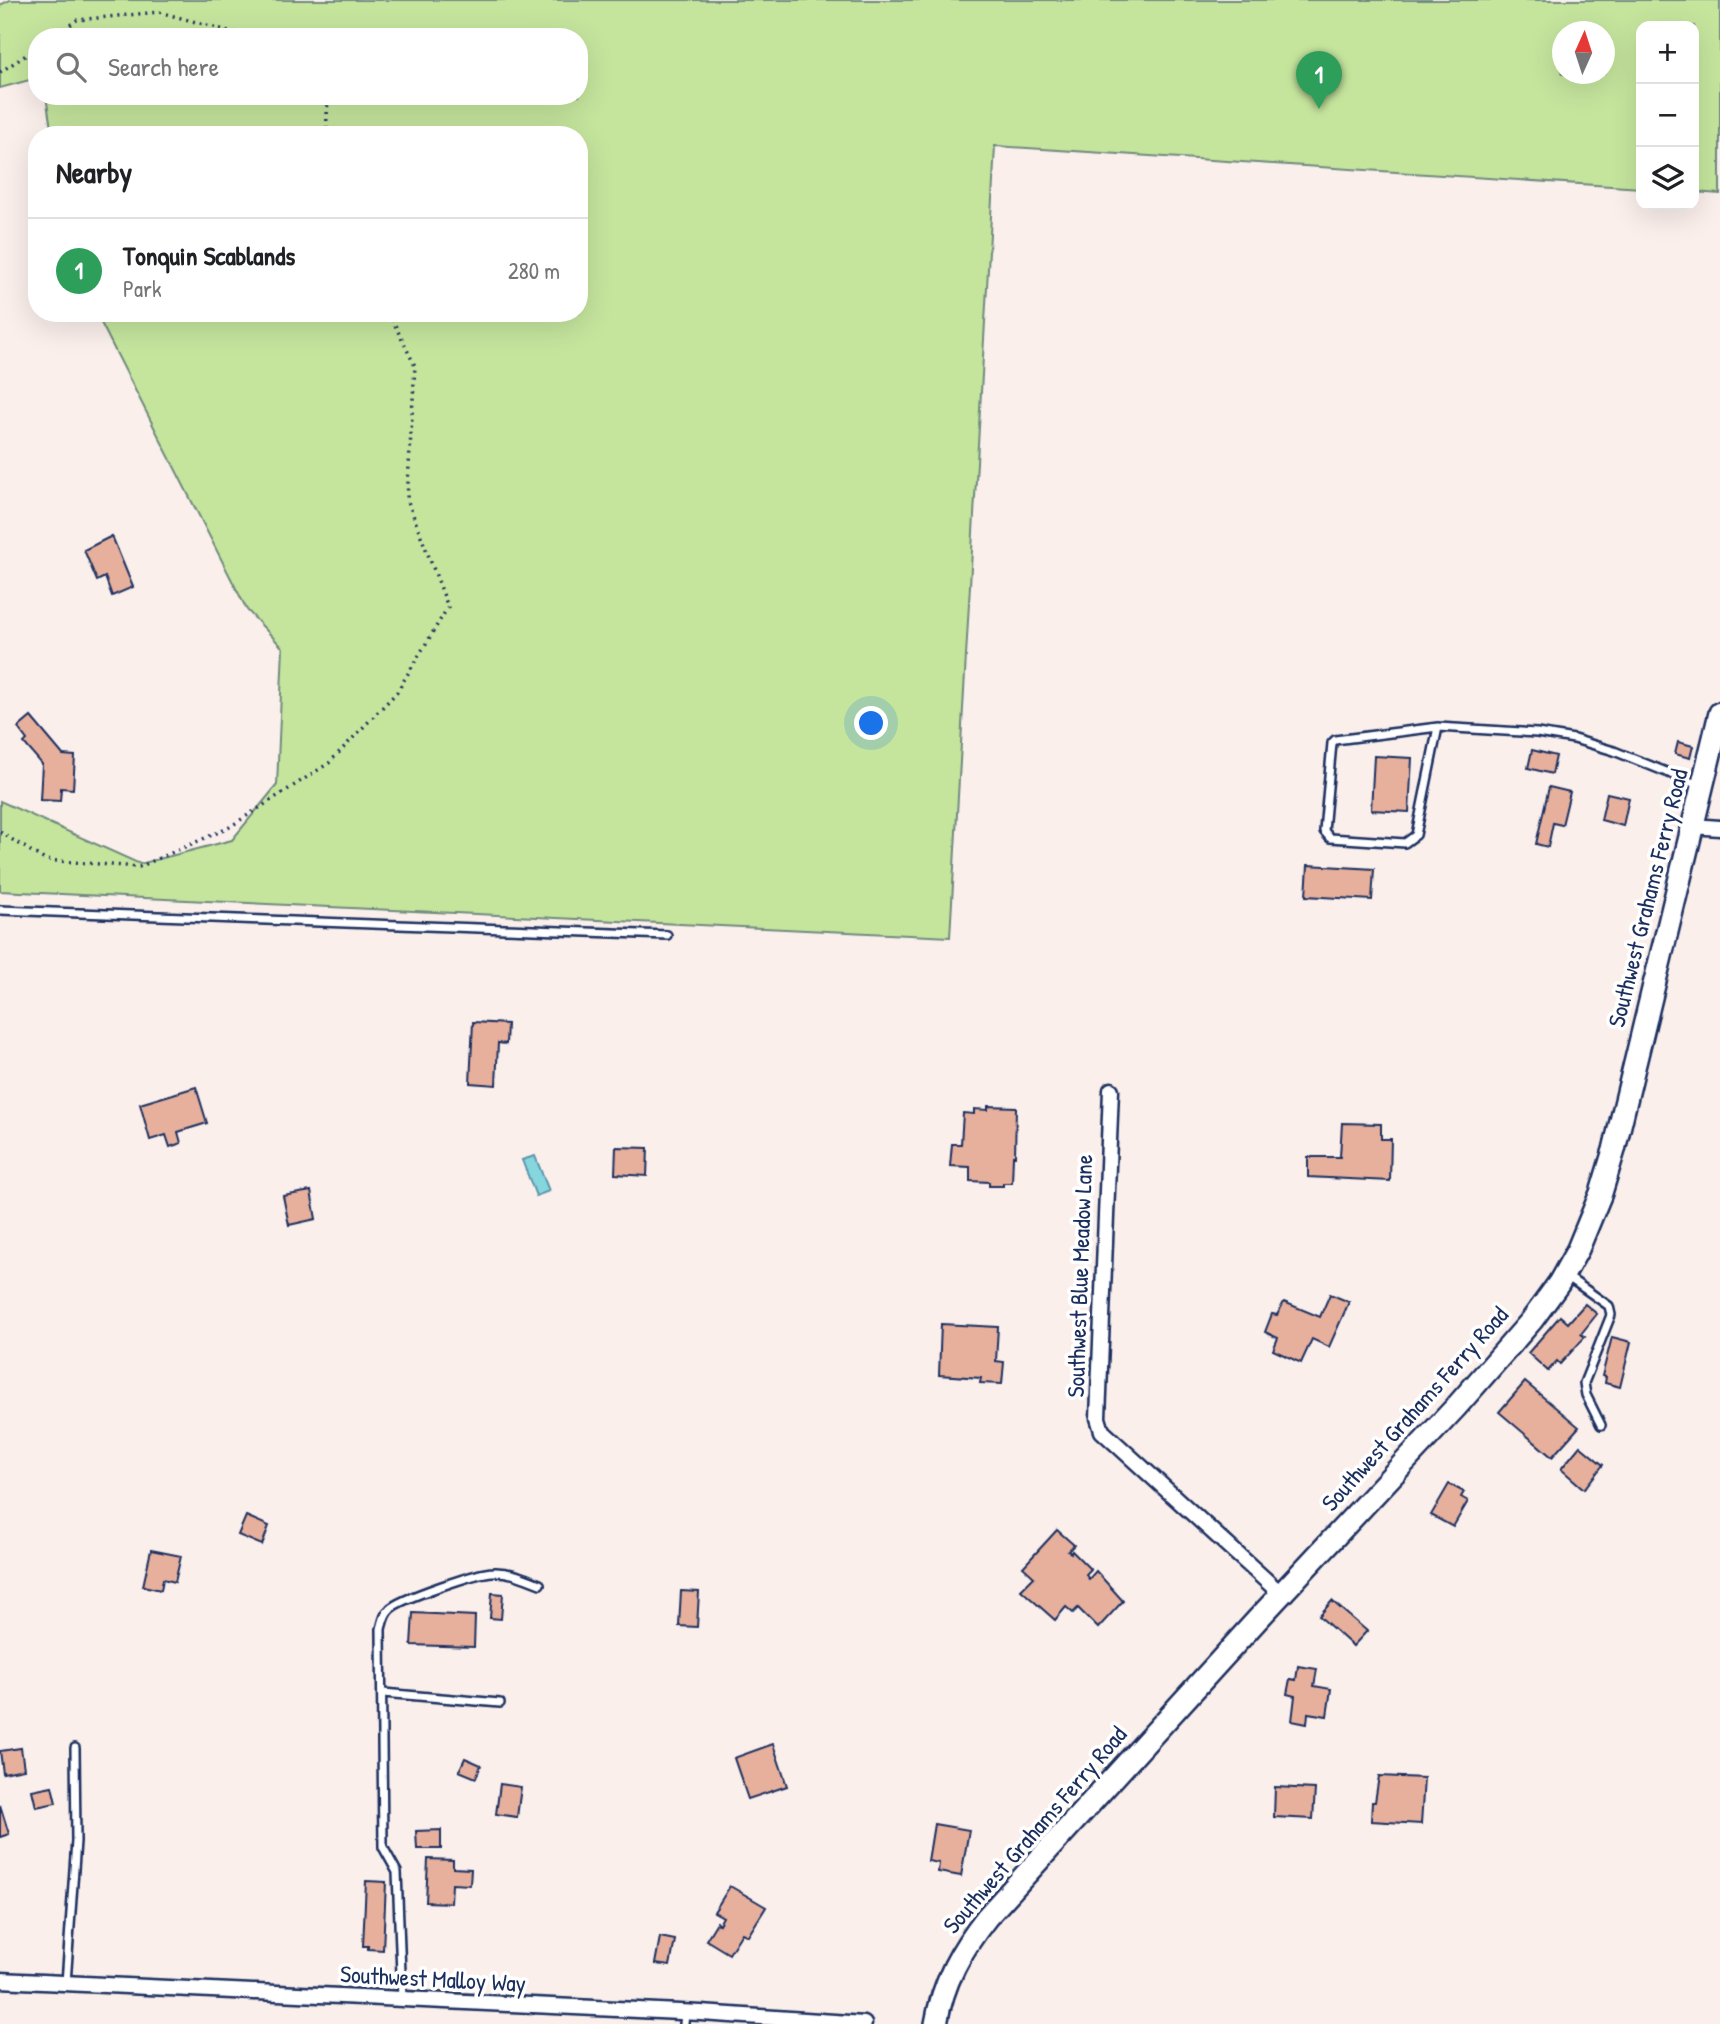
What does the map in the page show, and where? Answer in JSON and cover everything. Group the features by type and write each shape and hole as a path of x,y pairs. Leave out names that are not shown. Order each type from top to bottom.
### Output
{"main road":[{"name":"Southwest Grahams Ferry Road","path":"936,2024 948,1978 970,1938 982,1923 1501,1358 1564,1275 1593,1215 1614,1150 1720,713"}],"street":[{"path":"1692,826 1720,828"},
{"name":"Southwest Blue Meadow Lane","path":"1111,1090 1098,1418 1102,1431 1282,1594"},
{"name":"Southwest Malloy Way","path":"0,1980 402,2000 685,2018 864,2024"}],"lane":[{"path":"1438,727 1413,839 1405,843 1330,838 1325,834 1332,743 1335,740 1438,727 1537,733 1574,739 1614,751 1702,786"},
{"path":"0,910 667,935"},
{"path":"1564,1275 1609,1306 1611,1315 1584,1383 1586,1395 1601,1425"},
{"path":"402,2000 397,1872 383,1847 381,1629 389,1609 400,1602 490,1572 511,1573 540,1584"},
{"path":"383,1693 499,1703"},
{"path":"66,1983 76,1841 75,1748"}],"path":[{"path":"66,28 77,20 159,12 218,28"},
{"path":"0,72 28,54"},
{"path":"326,126 328,105"},
{"path":"0,832 45,860 139,867 228,828 329,763 397,692 448,607 407,499 415,366 393,322"}],"green space":[{"path":"10,0 1720,0 1720,194 1699,192 1699,21 1636,21 1636,188 995,146 950,937 0,891 0,801 140,864 232,840 277,785 283,648 247,610 101,322 588,322 588,126 51,126 47,105 588,105 588,28 28,28 28,80 0,88 0,5"}],"water":[{"path":"535,1156 549,1191 536,1196 522,1160"}],"building":[{"path":"112,536 133,587 112,596 105,577 97,581 84,550"},
{"path":"31,717 63,755 75,756 73,789 61,788 60,801 40,800 42,764 24,743 27,740 18,728"},
{"path":"1678,742 1693,746 1690,758 1675,754"},
{"path":"1532,750 1556,756 1552,774 1528,768"},
{"path":"1374,756 1412,758 1409,812 1371,810"},
{"path":"1549,787 1570,792 1562,825 1553,823 1548,847 1536,844"},
{"path":"1607,793 1629,798 1623,826 1601,820"},
{"path":"1308,865 1374,869 1372,900 1306,896"},
{"path":"473,1022 507,1024 506,1044 498,1043 496,1085 470,1083"},
{"path":"196,1087 207,1123 178,1132 181,1143 170,1147 166,1135 150,1140 140,1104"},
{"path":"988,1106 1016,1107 1012,1183 1003,1183 1003,1186 970,1181 970,1167 950,1166 952,1144 961,1144 963,1113 974,1114 974,1109 988,1110"},
{"path":"1342,1123 1381,1124 1381,1139 1391,1139 1390,1181 1308,1177 1308,1157 1340,1157"},
{"path":"616,1147 648,1148 647,1176 615,1174"},
{"path":"311,1191 316,1219 289,1225 283,1196"},
{"path":"1330,1294 1349,1302 1329,1347 1312,1339 1301,1363 1273,1350 1278,1338 1265,1332 1272,1314 1277,1315 1284,1302 1320,1317"},
{"path":"1585,1304 1597,1314 1581,1334 1585,1337 1560,1364 1557,1361 1548,1371 1528,1353 1560,1316 1568,1323"},
{"path":"941,1324 998,1327 996,1361 1004,1362 1002,1384 980,1383 981,1378 939,1375"},
{"path":"1612,1337 1631,1342 1620,1387 1605,1383 1606,1377 1602,1376"},
{"path":"1525,1382 1579,1427 1552,1457 1499,1412"},
{"path":"1580,1446 1603,1465 1584,1489 1561,1469"},
{"path":"1449,1484 1464,1492 1461,1497 1468,1501 1453,1527 1431,1515"},
{"path":"246,1516 269,1526 262,1545 238,1535"},
{"path":"1057,1530 1074,1545 1068,1551 1072,1551 1091,1570 1086,1575 1089,1579 1096,1571 1123,1601 1098,1628 1078,1608 1073,1613 1066,1607 1055,1620 1021,1590 1034,1577 1023,1567"},
{"path":"151,1550 181,1556 175,1582 163,1579 161,1590 143,1586"},
{"path":"681,1591 699,1592 697,1627 679,1626"},
{"path":"492,1593 503,1594 501,1619 490,1618"},
{"path":"1332,1601 1367,1631 1353,1646 1319,1616"},
{"path":"413,1613 475,1616 474,1647 411,1645"},
{"path":"1298,1666 1317,1669 1314,1686 1331,1689 1327,1716 1308,1713 1307,1724 1292,1721 1295,1696 1287,1694 1290,1679 1296,1680"},
{"path":"773,1744 787,1786 748,1799 734,1758"},
{"path":"21,1748 24,1769 3,1773 0,1751"},
{"path":"465,1758 481,1765 476,1778 459,1771"},
{"path":"1379,1776 1424,1778 1421,1824 1371,1821 1372,1802 1375,1802"},
{"path":"500,1784 521,1787 517,1817 496,1814"},
{"path":"52,1786 56,1803 36,1807 32,1790"},
{"path":"1275,1787 1315,1789 1313,1819 1274,1817"},
{"path":"0,1805 9,1834 0,1837"},
{"path":"934,1824 969,1830 961,1876 938,1872 939,1863 928,1861"},
{"path":"441,1830 441,1849 417,1849 416,1831"},
{"path":"428,1859 453,1860 453,1868 471,1869 470,1885 452,1884 451,1903 426,1902"},
{"path":"366,1881 386,1882 383,1950 363,1946"},
{"path":"730,1886 766,1907 748,1936 742,1933 729,1954 706,1940 723,1917 714,1912"},
{"path":"660,1937 675,1940 670,1966 655,1964"}],"place":[{"name":"Tonquin Scablands","path":"1319,109"}]}
